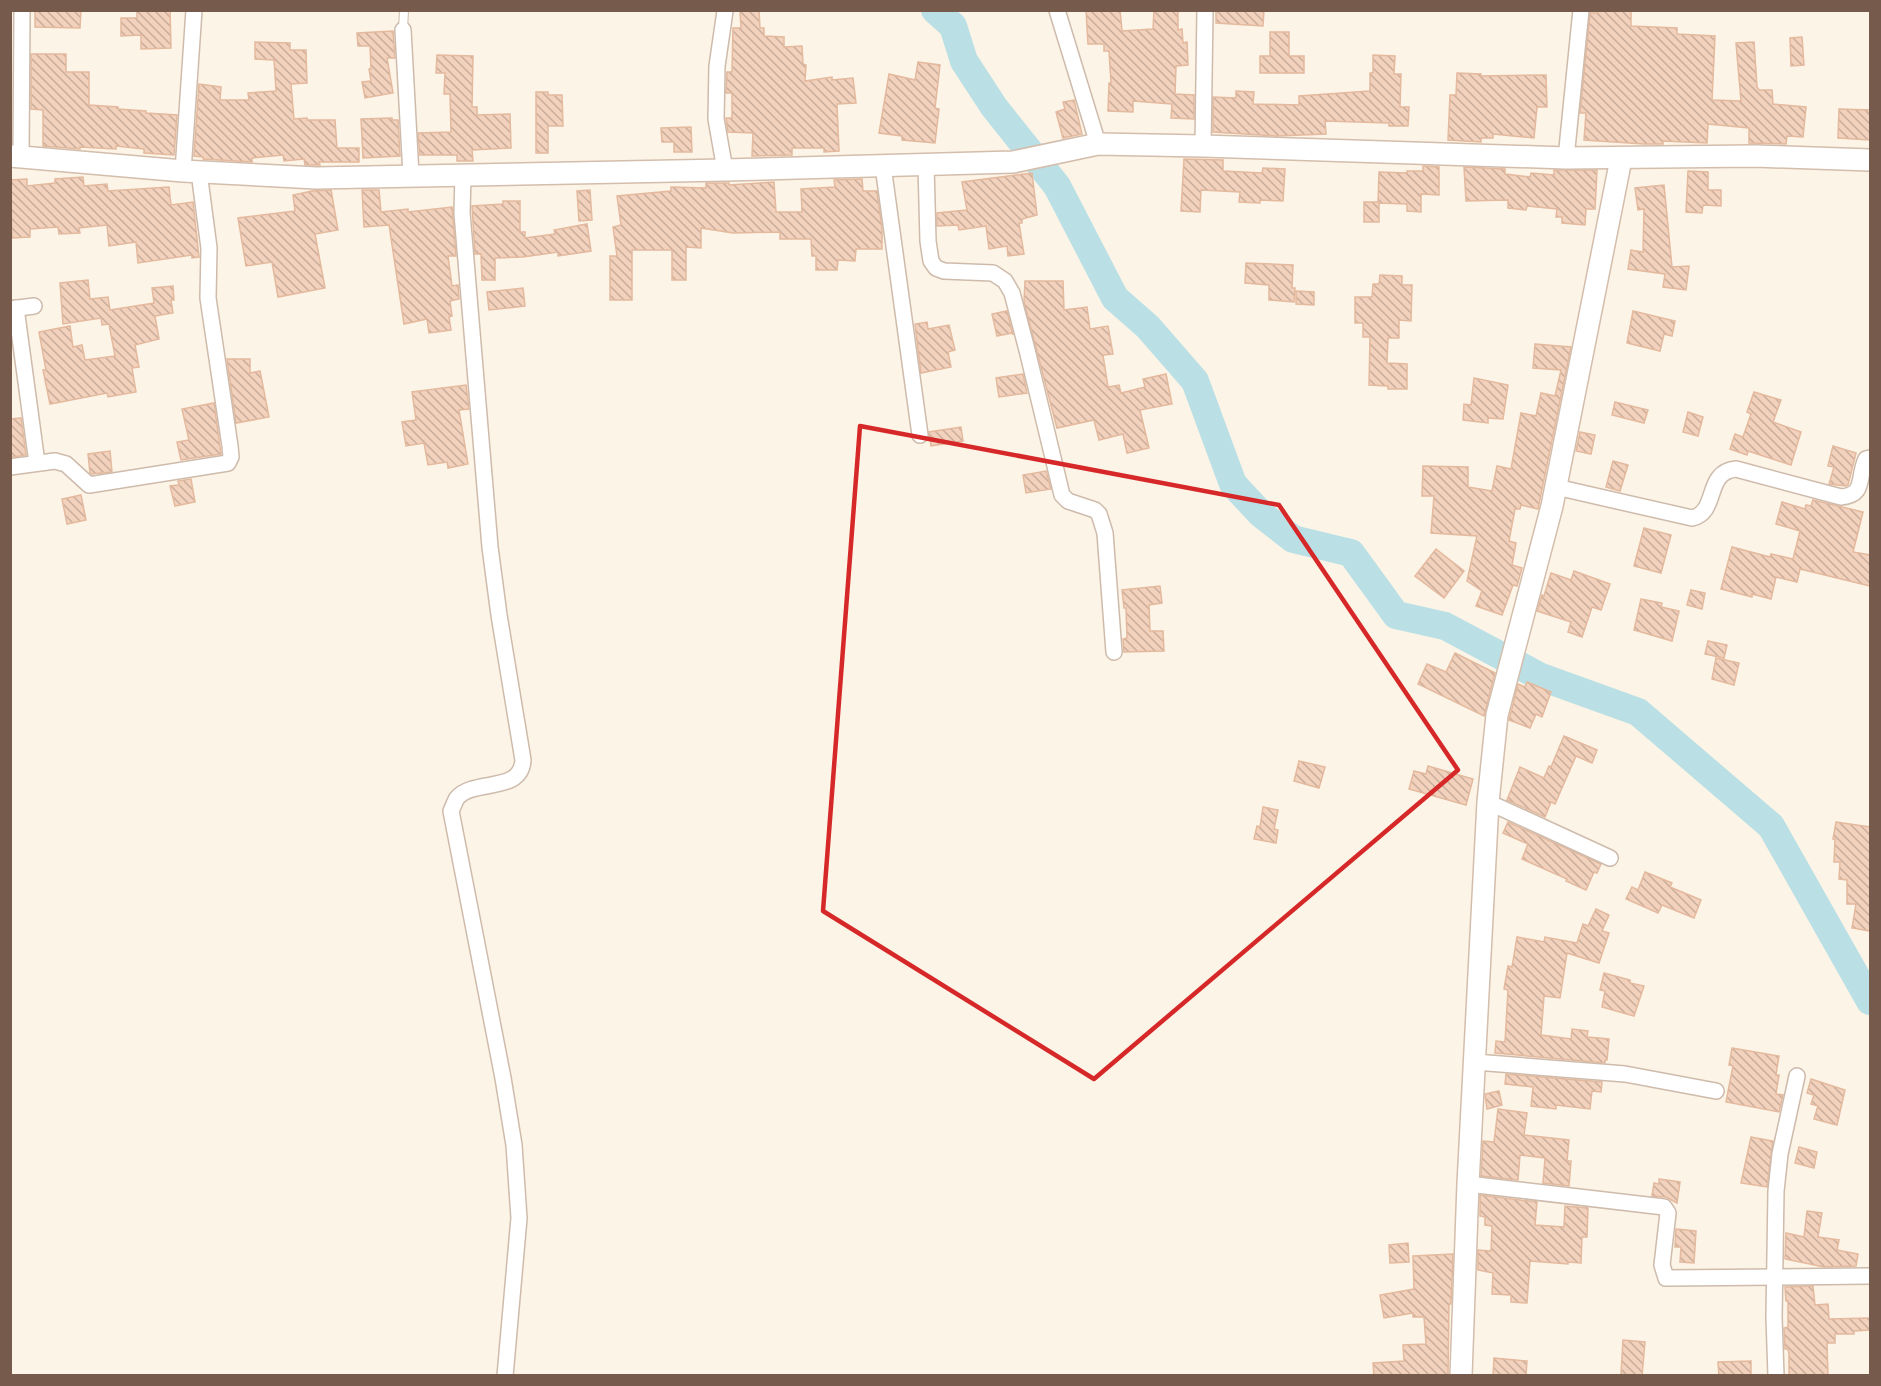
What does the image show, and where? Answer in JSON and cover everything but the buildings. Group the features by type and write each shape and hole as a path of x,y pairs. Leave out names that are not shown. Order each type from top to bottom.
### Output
{"street":[{"path":"22,10 16,156 191,172 316,178 926,165 1013,162 1098,144 1566,158 1755,156 1870,160"},
{"path":"10,467 55,461 66,464 89,485 228,463 231,456 208,298 209,248 191,172 194,10"},
{"path":"1057,10 1098,144"},
{"path":"1203,146 1205,10"},
{"path":"1566,158 1581,10"},
{"path":"725,11 717,66 716,119 725,170"},
{"path":"403,30 411,175"},
{"path":"1461,1376 1468,1184 1488,802 1497,716 1556,487 1622,159"},
{"path":"926,165 928,241 931,261 944,271 993,273 1009,287 1028,350 1062,495 1068,501 1095,510 1102,522 1105,533 1114,652"},
{"path":"883,166 920,435"},
{"path":"463,175 462,213 490,547 523,760 518,776 466,791 457,798 451,811 514,1145 519,1218 506,1376"},
{"path":"34,306 13,309 37,463"},
{"path":"1556,487 1692,518 1704,512 1719,476 1727,470 1736,469 1841,497 1852,496 1857,491 1863,466 1866,459 1870,458"},
{"path":"1488,802 1610,858"},
{"path":"1475,1062 1602,1071 1716,1091"},
{"path":"1776,1376 1776,1191 1780,1154 1797,1076"},
{"path":"1468,1184 1664,1207 1668,1213 1662,1265 1666,1278 1870,1276"}],"lane":[{"path":"403,30 404,10"}],"highlighted area":[{"path":"860,426 1279,505 1458,770 1094,1079 823,911"}],"waterway":[{"path":"935,10 953,26 964,61 994,107 1057,186 1115,298 1148,327 1195,381 1233,484 1261,514 1293,539 1351,553 1396,615 1445,626 1541,677 1638,712 1771,826 1870,1001"}]}
